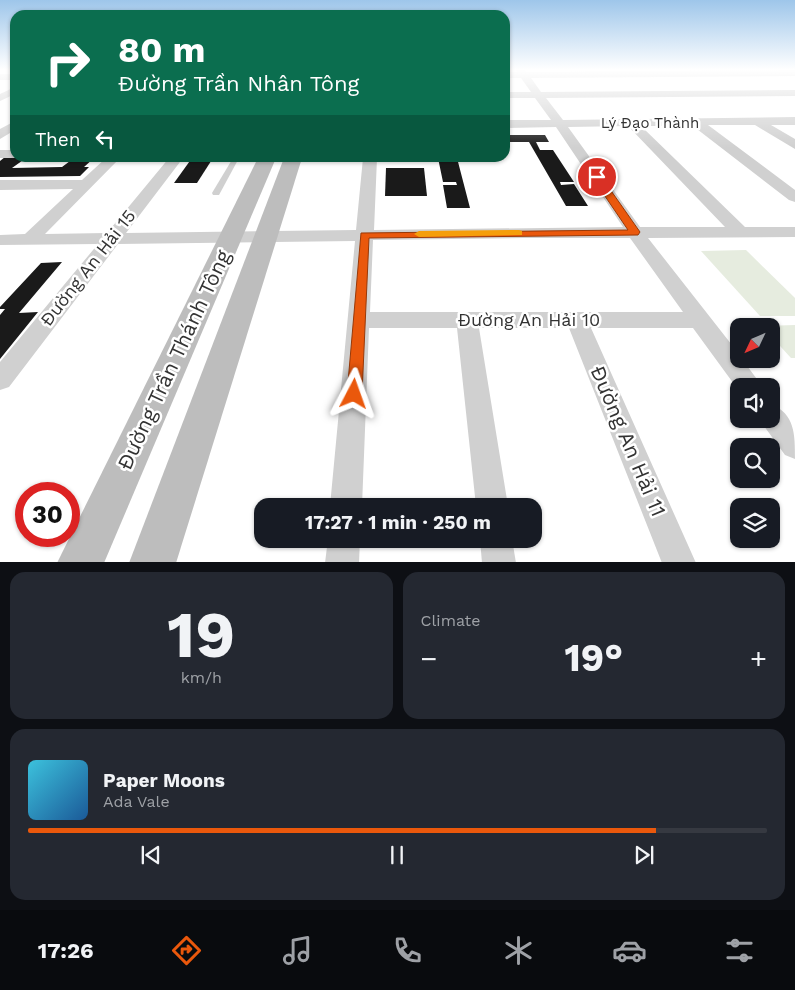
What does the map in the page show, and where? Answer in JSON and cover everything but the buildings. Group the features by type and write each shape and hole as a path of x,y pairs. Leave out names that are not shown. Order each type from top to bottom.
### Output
{"main road":[{"name":"Đường Trần Thánh Tông","path":"80,562 265,162"},
{"name":"Đường Trần Thánh Tông","path":"152,562 292,162"}],"street":[{"path":"539,96 560,123 635,232 744,378"},
{"path":"757,121 795,145"},
{"name":"Lý Đạo Thành","path":"510,124 795,121"},
{"path":"630,122 740,232"},
{"path":"696,122 795,197"},
{"path":"30,240 109,162"},
{"name":"Đường An Hải 15","path":"0,380 173,162"},
{"path":"347,498 370,162"},
{"path":"0,185 86,184"},
{"path":"0,240 635,232 795,232"},
{"name":"Đường An Hải 10","path":"360,320 699,320"},
{"path":"466,320 491,498"},
{"name":"Đường An Hải 11","path":"578,320 679,562"},
{"path":"780,427 795,446"},
{"path":"342,562 343,548"},
{"path":"497,548 499,562"}],"lane":[{"path":"216,193 234,162"}],"shaded area":[{"path":"746,250 795,298 795,316 760,316 701,251"},
{"path":"780,325 795,325 795,358 791,358 780,346"}],"slow traffic":[{"path":"419,234 519,233"}],"route":[{"path":"354,394 364,235 635,232 597,177"}]}
